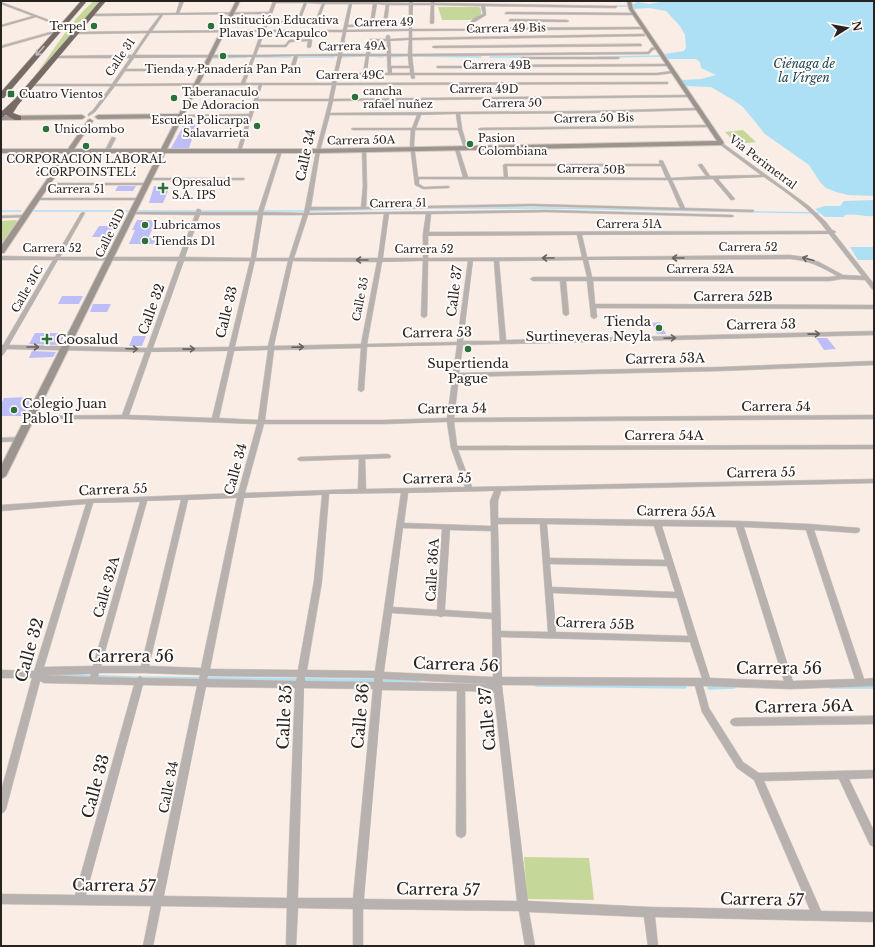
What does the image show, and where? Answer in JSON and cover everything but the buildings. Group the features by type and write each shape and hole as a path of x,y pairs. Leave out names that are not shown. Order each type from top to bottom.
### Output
{"highway":[{"path":"1,96 84,1"},
{"path":"1,117 32,85 103,1"},
{"path":"14,105 9,114 18,118"}],"street":[{"path":"177,14 182,1"},
{"name":"Calle 31D","path":"1,476 238,1"},
{"path":"243,84 275,1 609,6"},
{"path":"298,23 305,2"},
{"path":"267,23 312,22 317,20 324,2"},
{"name":"Calle 34","path":"148,946 241,495 261,422 271,348 291,260 307,212 318,151 331,101 351,2"},
{"path":"375,2 388,4 411,3"},
{"path":"346,26 372,25 375,2"},
{"path":"1,3 38,16 61,28"},
{"path":"411,3 409,30 411,67 414,84"},
{"path":"433,3 483,6 616,7"},
{"path":"432,23 433,3"},
{"path":"385,23 388,4"},
{"name":"Vía Perimetral","path":"630,4 672,72 708,126 721,142 764,176 807,206 824,222 874,288"},
{"path":"1,7 8,5"},
{"path":"472,29 472,21 485,14 483,6"},
{"path":"92,14 270,13"},
{"path":"510,29 508,13 635,14"},
{"name":"Calle 31","path":"1,251 69,152 89,118 162,14"},
{"path":"565,14 569,28"},
{"path":"1,26 38,16"},
{"path":"510,20 567,21"},
{"path":"2,46 61,28"},
{"name":"Carrera 49","path":"76,33 644,28"},
{"path":"478,29 488,45"},
{"path":"388,31 391,67 390,74"},
{"name":"Carrera 49 Bis","path":"366,55 370,40 644,34"},
{"path":"433,38 435,55"},
{"path":"258,46 286,46 289,41 310,40 310,47"},
{"path":"486,74 485,53 488,45"},
{"path":"434,47 488,45 641,45"},
{"name":"Carrera 49A","path":"56,57 410,56 485,53 649,53 652,49 658,50"},
{"path":"365,74 366,55"},
{"path":"291,73 296,56"},
{"path":"410,56 485,58 618,58"},
{"path":"437,74 437,65 668,65"},
{"name":"Carrera 49A","path":"391,67 411,67"},
{"path":"123,70 203,70"},
{"name":"Carrera 49B","path":"336,74 657,74 672,72"},
{"path":"473,74 475,84"},
{"path":"550,83 554,97"},
{"name":"Carrera 49C","path":"32,85 667,83"},
{"path":"239,151 261,84"},
{"name":"Carrera 49D","path":"256,100 331,101 688,96"},
{"name":"Carrera 50","path":"328,114 458,114 697,109"},
{"path":"589,112 592,126"},
{"path":"419,114 413,130 413,149 417,185 423,188 448,187"},
{"path":"458,114 460,129 466,148"},
{"path":"1,117 89,118 250,115"},
{"path":"154,116 174,128"},
{"name":"Carrera 50 Bis","path":"480,129 592,126 708,126"},
{"path":"353,129 460,129"},
{"path":"106,152 114,138"},
{"name":"Carrera 50A","path":"1,151 318,151 721,142"},
{"path":"457,148 466,178"},
{"path":"362,208 365,186 364,150"},
{"name":"Calle 33","path":"215,420 253,259 261,212 280,151"},
{"path":"506,177 505,165 661,163 683,208"},
{"path":"700,165 709,178"},
{"path":"56,170 94,170"},
{"name":"Carrera 50B","path":"417,178 506,177 670,179 764,176"},
{"path":"715,178 733,199"},
{"path":"47,184 243,179"},
{"name":"Carrera 51","path":"36,199 139,199"},
{"path":"307,212 362,208 385,211 533,205 752,211"},
{"name":"Carrera 51","path":"198,211 233,209"},
{"name":"Carrera 51","path":"133,211 548,211 732,216"},
{"name":"Calle 32","path":"125,417 183,260 198,211"},
{"name":"Calle 35","path":"361,390 364,345 380,260 385,211"},
{"path":"424,316 426,234 429,212"},
{"name":"Calle 31C","path":"1,354 3,347 83,213"},
{"path":"1,217 25,216"},
{"name":"Carrera 51A","path":"426,234 833,232"},
{"path":"580,234 590,279 594,317"},
{"name":"Carrera 52","path":"1,258 380,260 799,257 818,263 842,277"},
{"name":"Calle 37","path":"469,489 454,448 450,420 471,259"},
{"path":"496,259 503,342"},
{"name":"Carrera 52A","path":"533,279 866,278"},
{"path":"562,279 566,314"},
{"name":"Carrera 52B","path":"593,306 874,307"},
{"name":"Carrera 53","path":"3,347 65,347 150,350 231,349 874,333"},
{"name":"Carrera 53A","path":"457,375 720,369 874,363"},
{"name":"Carrera 54","path":"30,418 125,417 261,422 384,422 450,420 874,417"},
{"path":"1,440 19,439"},
{"name":"Carrera 54A","path":"454,448 874,447"},
{"path":"300,459 388,456"},
{"path":"362,457 362,491"},
{"name":"Carrera 55","path":"1,508 90,501 185,499 241,495 326,492 874,482"},
{"name":"Calle 37","path":"498,489 494,501 498,684 523,906 530,946"},
{"name":"Calle 36","path":"358,946 358,904 379,680 405,490"},
{"name":"Calle 35","path":"291,946 301,679 318,581 326,492"},
{"path":"144,669 185,499"},
{"name":"Calle 32A","path":"94,676 144,500"},
{"name":"Calle 32","path":"1,809 37,675 90,501"},
{"path":"543,521 552,634"},
{"name":"Carrera 55A","path":"400,525 446,528 543,521 739,524 856,530"},
{"path":"657,523 693,639 703,682 705,709 740,765 757,777 818,916"},
{"path":"739,524 790,685"},
{"path":"809,527 861,683"},
{"name":"Calle 36A","path":"441,614 446,528"},
{"path":"546,561 670,563"},
{"path":"548,590 679,595"},
{"path":"388,610 496,616"},
{"name":"Carrera 55B","path":"496,634 552,634 693,639"},
{"name":"Carrera 56","path":"1,674 37,675 44,679 94,676 144,669 204,678"},
{"name":"Carrera 56","path":"94,676 140,680 204,678 301,679 498,684 703,682 790,685 874,682"},
{"name":"Calle 33","path":"79,900 140,680"},
{"name":"Carrera 56","path":"379,680 461,687 498,684"},
{"path":"461,687 461,833"},
{"name":"Carrera 56A","path":"735,722 874,720"},
{"path":"757,777 874,774"},
{"path":"842,775 874,842"},
{"name":"Carrera 57","path":"1,899 523,906 649,912 874,917"},
{"path":"649,912 653,946"}],"green space":[{"path":"94,1 101,1 13,104 10,104 36,74 77,17"},
{"path":"438,7 479,7 481,9 481,15 470,20 442,20"},
{"path":"743,130 756,142 737,144 725,132"},
{"path":"16,220 18,222 1,247 1,221"},
{"path":"524,857 589,858 594,900 527,899"}],"water":[{"name":"Ciénaga de la Virgen","path":"666,1 874,1 874,196 848,195 826,188 820,182 809,165 765,134 743,107 711,87 685,86 682,80 701,79 716,75 701,68 700,62 696,59 668,59 664,54 684,51 686,48 685,35 680,26 666,11 650,8 634,9 633,4 638,2 649,4"},
{"path":"874,200 874,216 845,215 844,217 825,217 815,209 825,206 840,206 844,201"},
{"path":"850,247 874,247 874,260 858,260"}],"waterway":[{"path":"615,6 634,6"},
{"path":"341,57 363,56"},
{"path":"369,56 383,57"},
{"path":"390,57 406,56"},
{"path":"412,56 481,57"},
{"path":"598,57 665,56"},
{"path":"213,58 246,57"},
{"path":"255,57 291,57"},
{"path":"297,57 334,57"},
{"path":"490,57 525,57"},
{"path":"34,211 306,211 427,208 550,208 819,213"},
{"path":"1,211 21,211"},
{"path":"50,675 133,678 419,681"},
{"path":"536,685 685,687"},
{"path":"709,688 734,687"},
{"path":"831,687 874,687"}],"place":[{"name":"Terpel","path":"94,26"},
{"name":"Institución Educativa Plavas De Acapulco","path":"211,26"},
{"name":"Tienda y Panadería Pan Pan","path":"223,56"},
{"name":"Cuatro Vientos","path":"11,94"},
{"name":"cancha rafael nuñez","path":"355,97"},
{"name":"Taberanaculo De Adoracion","path":"174,98"},
{"name":"Escuela Policarpa Salavarrieta","path":"257,126"},
{"name":"Unicolombo","path":"46,129"},
{"name":"Pasion Colombiana","path":"470,144"},
{"name":"CORPORACION LABORAL ¿CORPOINSTEL¿","path":"86,146"},
{"name":"Opresalud S.A. IPS","path":"163,188"},
{"name":"Lubricamos","path":"145,225"},
{"name":"Tiendas D1","path":"145,241"},
{"name":"Tienda Surtineveras Neyla","path":"659,328"},
{"name":"Coosalud","path":"47,339"},
{"name":"Supertienda Pague","path":"468,349"},
{"name":"Colegio Juan Pablo II","path":"14,410"}]}
